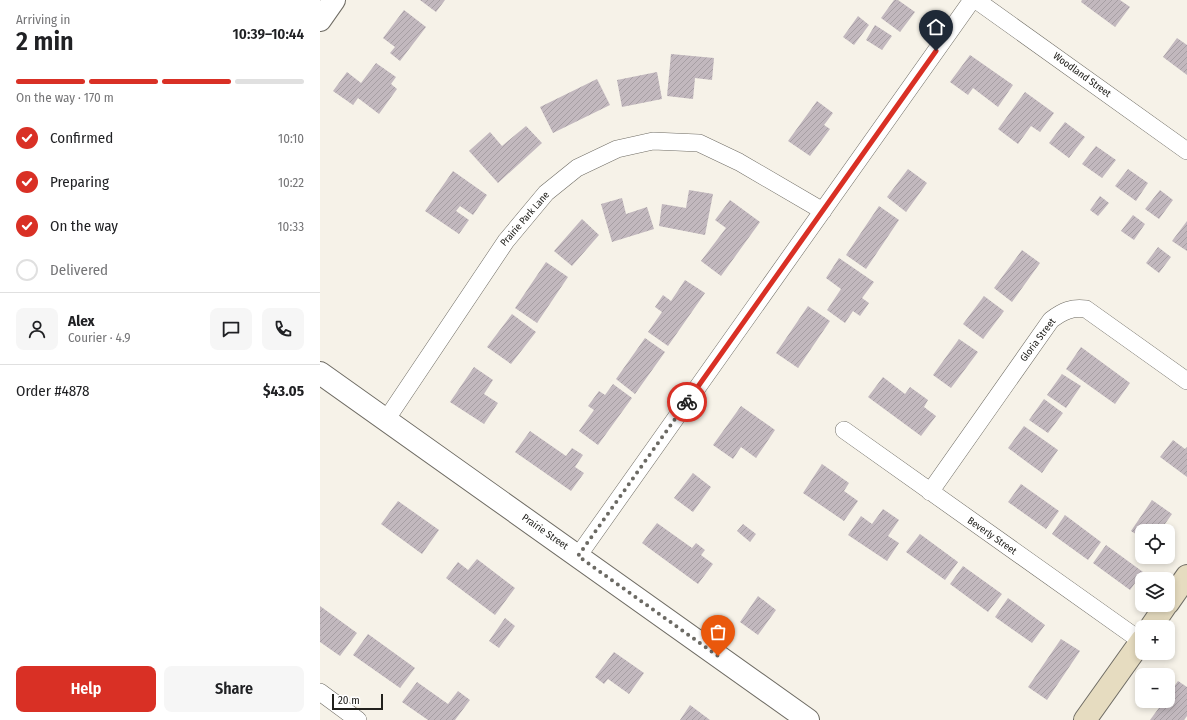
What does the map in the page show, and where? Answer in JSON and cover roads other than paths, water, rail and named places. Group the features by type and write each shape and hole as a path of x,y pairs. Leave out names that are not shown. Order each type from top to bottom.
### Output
{"main road":[{"path":"1175,593 1187,576"},
{"path":"1086,720 1135,650"}],"street":[{"path":"320,20 334,0"},
{"path":"578,556 972,0"},
{"name":"Woodland Street","path":"976,0 1187,151"},
{"name":"Prairie Park Lane","path":"386,420 506,241 546,193 577,168 617,149 653,141 699,143 738,162 823,211"},
{"name":"Gloria Street","path":"930,492 1051,320 1061,313 1074,308 1086,309 1187,381"},
{"name":"Prairie Street","path":"320,373 808,720"},
{"name":"Beverly Street","path":"844,430 930,492 1135,629"},
{"path":"320,692 358,720"}]}
